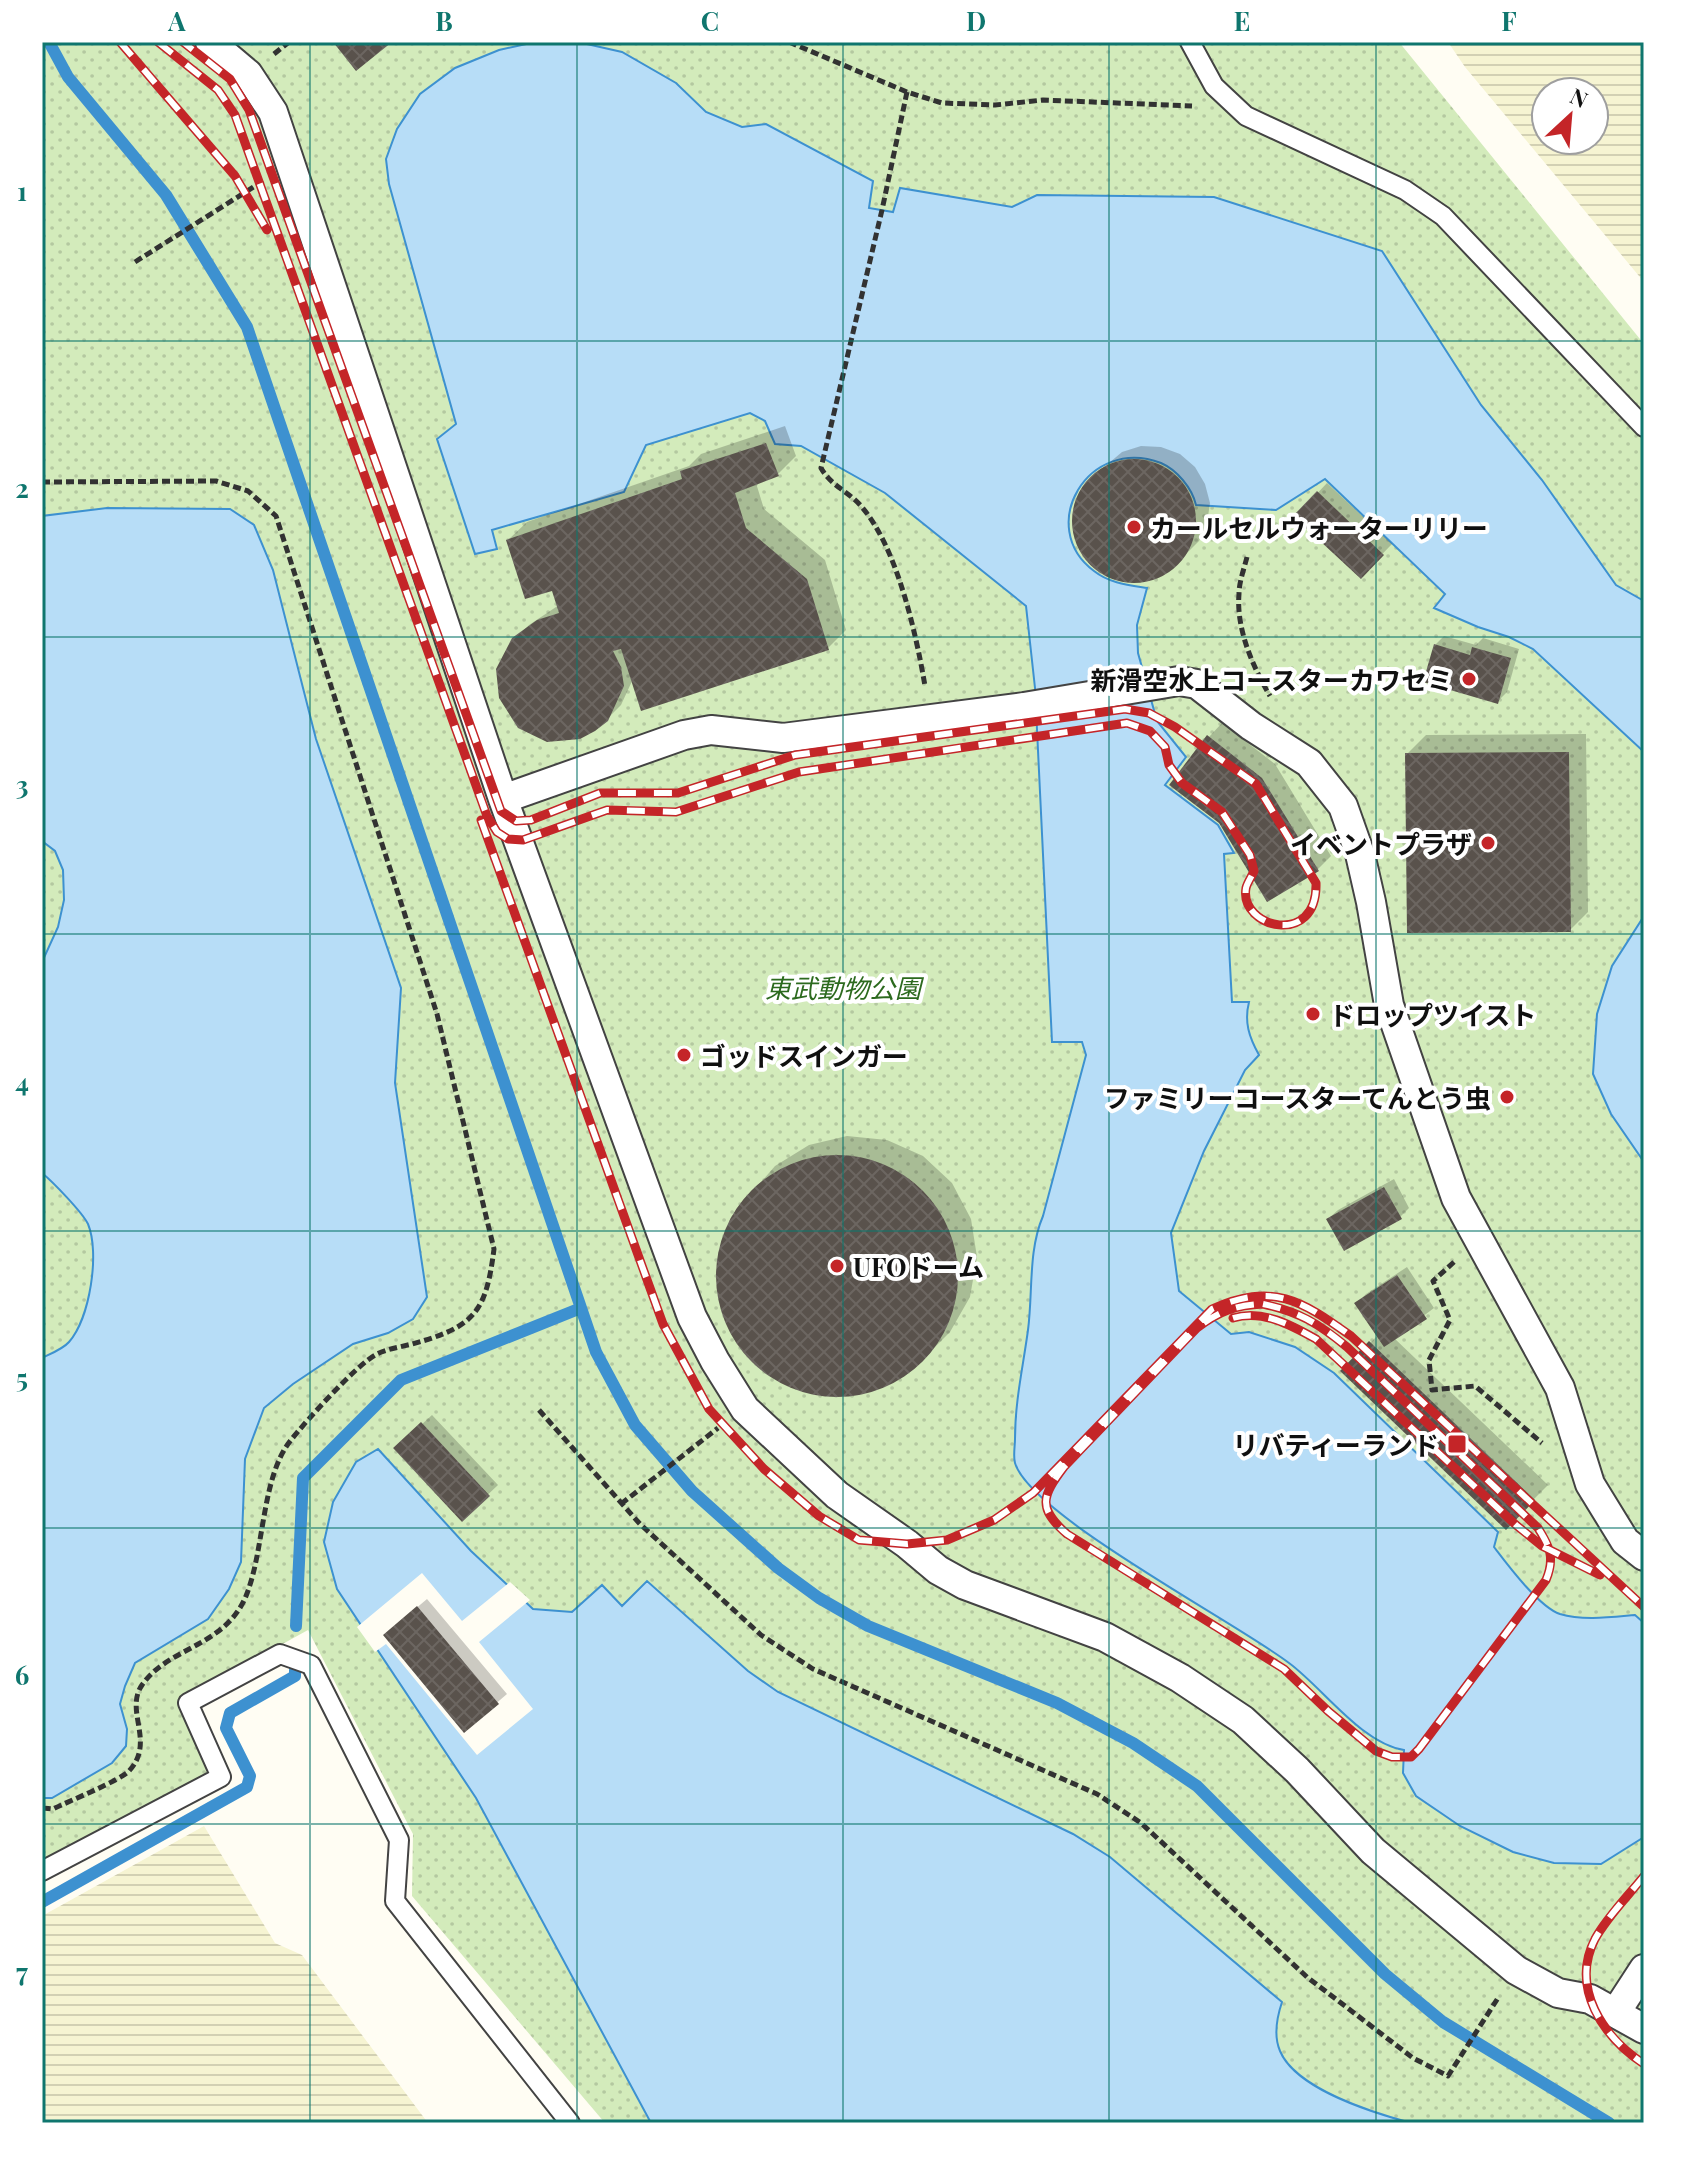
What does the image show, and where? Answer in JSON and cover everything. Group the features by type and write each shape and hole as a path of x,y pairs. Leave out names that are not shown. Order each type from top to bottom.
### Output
{"street":[{"path":"210,42 248,74 273,112 503,799 692,1317 745,1409 837,1495 938,1570 965,1585 1105,1637 1180,1678 1243,1720 1297,1770 1373,1851 1516,1970 1558,1993 1590,1999 1644,2029"},
{"path":"503,799 684,735 711,730 783,738 1024,707 1179,681 1197,684 1251,726 1309,763 1343,806 1369,890 1389,1005 1456,1198 1560,1388 1590,1484 1625,1541 1644,1556"},
{"path":"1616,2012 1644,1969"}],"lane":[{"path":"1190,42 1214,86 1246,116 1405,190 1443,216 1644,427"},
{"path":"42,1871 221,1777 188,1703 280,1654 311,1665 399,1840 395,1901 570,2123"}],"path":[{"path":"789,42 907,92 942,103 995,105 1043,100 1178,105 1210,107 1246,116"},
{"path":"907,92 821,468 827,480 860,505 884,540 917,636 930,719"},
{"path":"135,262 234,199"},
{"path":"42,482 216,481 248,491 276,516 437,1014 494,1249 489,1284 475,1316 444,1335 377,1353 361,1364 290,1441 276,1463 256,1570 244,1601 220,1633 152,1672 139,1688 136,1709 142,1742 128,1773 53,1809 42,1808"},
{"path":"1247,557 1239,592 1240,621 1251,655 1273,702"},
{"path":"1479,1240 1433,1281 1450,1320 1429,1360 1432,1390 1475,1386 1544,1445"},
{"path":"539,1410 621,1504 761,1635 813,1669 1097,1794 1141,1823 1307,1977 1413,2058 1448,2076 1498,1999"},
{"path":"621,1504 701,1440"}],"shaded area":[{"path":"1448,42 1644,42 1644,282 1539,156 1610,156 1610,76 1530,76 1530,145"},
{"path":"204,1826 275,1943 302,1955 428,2123 42,2123 42,1916"}],"green space":[{"name":"東武動物公園","path":"42,42 1399,42 1644,344 1644,2123 605,2123 412,1896 413,1834 308,1630 181,1700 212,1771 42,1863"}],"water":[{"path":"578,42 622,52 676,83 706,112 742,127 766,124 873,181 869,208 893,212 900,188 1012,207 1037,195 1214,197 1382,251 1481,405 1542,480 1616,585 1644,601 1644,752 1533,649 1434,608 1445,594 1325,479 1276,510 1196,505 1187,486 1173,470 1161,463 1135,458 1111,462 1092,473 1078,490 1070,510 1069,532 1077,553 1094,571 1112,581 1147,588 1137,625 1138,653 1157,721 1186,757 1165,785 1218,825 1234,853 1224,854 1232,1002 1249,1002 1248,1029 1259,1055 1245,1070 1204,1151 1171,1233 1179,1291 1231,1334 1249,1332 1295,1347 1334,1373 1498,1532 1494,1547 1524,1584 1552,1610 1578,1617 1635,1615 1644,1623 1644,1837 1601,1864 1554,1863 1513,1852 1460,1826 1416,1796 1403,1773 1404,1750 1373,1737 1289,1663 1138,1568 1057,1511 1029,1485 1015,1463 1016,1411 1028,1330 1035,1243 1086,1055 1082,1042 1052,1042 1035,688 1026,606 885,493 801,446 775,444 765,421 750,413 646,445 624,492 492,530 497,549 475,554 437,439 456,424 389,184 386,159 397,129 420,94 455,68 499,50 531,43"},
{"path":"107,508 230,509 254,525 273,570 316,739 401,988 395,1083 427,1297 413,1319 388,1333 353,1344 293,1384 264,1408 245,1459 241,1562 229,1589 208,1619 135,1663 120,1704 127,1729 126,1746 112,1763 52,1798 42,1798 42,1358 66,1345 83,1318 91,1285 93,1251 85,1219 42,1173 42,962 58,927 64,900 63,870 55,851 42,841 42,516"},
{"path":"1644,916 1644,1162 1611,1114 1593,1074 1597,1014 1612,966"},
{"path":"378,1449 471,1551 533,1609 572,1612 602,1585 622,1606 647,1581 748,1671 778,1692 1073,1834 1110,1857 1282,2002 1276,2026 1278,2045 1289,2065 1302,2077 1338,2098 1411,2123 651,2123 476,1798 337,1589 324,1542 333,1502 356,1462"}],"pier":[{"path":"422,1573 462,1621 510,1582 530,1600 479,1642 533,1709 477,1755 386,1644 375,1652 357,1627"}],"building":[{"path":"333,42 392,42 356,71"},
{"path":"766,443 779,476 735,493 746,528 807,579 829,650 641,711 621,649 613,651 621,667 624,686 608,721 580,739 547,742 518,728 499,698 496,669 512,638 537,620 559,613 552,591 525,599 506,540 682,479 680,471"},
{"name":"カールセルウォーターリリー","path":"1134,459 1158,464 1178,477 1191,497 1196,521 1191,545 1178,565 1158,578 1134,583 1110,578 1090,565 1077,545 1072,521 1077,497 1090,477 1110,464"},
{"path":"1317,491 1384,555 1361,579 1293,516"},
{"path":"1434,644 1470,655 1472,647 1511,658 1498,704 1423,682"},
{"path":"1207,735 1262,778 1319,871 1267,902 1219,823 1169,785"},
{"name":"イベントプラザ","path":"1569,752 1571,932 1407,933 1405,753"},
{"name":"UFOドーム","path":"837,1155 861,1157 883,1164 923,1190 949,1230 956,1252 956,1300 949,1322 923,1362 883,1388 861,1395 837,1397 813,1395 791,1388 751,1362 725,1322 718,1300 716,1276 718,1252 725,1230 751,1190 791,1164 813,1157"},
{"path":"1384,1187 1402,1219 1344,1251 1326,1219"},
{"path":"1397,1275 1427,1319 1384,1347 1354,1303"},
{"path":"1369,1341 1535,1500 1506,1530 1340,1371"},
{"path":"421,1422 490,1496 462,1522 393,1448"},
{"path":"417,1606 499,1704 464,1733 383,1635"}],"waterway":[{"path":"49,42 68,77 166,195 247,327 596,1352 635,1425 692,1491 778,1568 819,1598 868,1626 1057,1703 1133,1743 1197,1786 1385,1974 1443,2022 1609,2123"},
{"path":"296,1626 303,1478 401,1380 581,1308"},
{"path":"42,1902 247,1787 250,1776 226,1728 230,1713 295,1676 295,1670"}],"railway":[{"path":"120,42 235,176 267,230"},
{"path":"158,42 218,90 235,115 487,816 497,832 508,839 523,840 607,810 676,812 799,772 1127,723 1150,731 1165,747 1169,765 1182,783 1222,812 1250,855 1254,871 1246,888 1247,902 1254,913 1279,925 1293,924 1305,917 1313,904 1316,883 1256,784 1175,727 1149,713 1125,709 795,755 678,793 600,793 531,820 516,821 501,811 249,110 230,79 183,42"},
{"path":"481,820 663,1324 709,1409 764,1469 819,1516 859,1540 907,1544 947,1540 994,1520 1033,1493 1212,1309 1233,1301 1270,1296 1301,1305 1351,1336 1644,1607"},
{"path":"1263,1304 1308,1320 1347,1347 1538,1528 1548,1547 1551,1559 1546,1580 1411,1757 1392,1757 1376,1751 1284,1669 1067,1534 1047,1509 1047,1494 1064,1467 1197,1328 1228,1310 1263,1304"},
{"path":"1233,1318 1265,1317 1316,1339 1516,1525 1542,1546 1600,1575"},
{"path":"1644,1876 1595,1939 1588,1957 1586,1975 1589,1993 1604,2026 1644,2064"}],"place":[{"name":"カールセルウォーターリリー","path":"1134,527"},
{"name":"新滑空水上コースターカワセミ","path":"1469,679"},
{"name":"イベントプラザ","path":"1488,843"},
{"name":"ドロップツイスト","path":"1313,1014"},
{"name":"ゴッドスインガー","path":"684,1055"},
{"name":"ファミリーコースターてんとう虫","path":"1507,1097"},
{"name":"UFOドーム","path":"837,1266"},
{"name":"リバティーランド","path":"1457,1444"}]}
